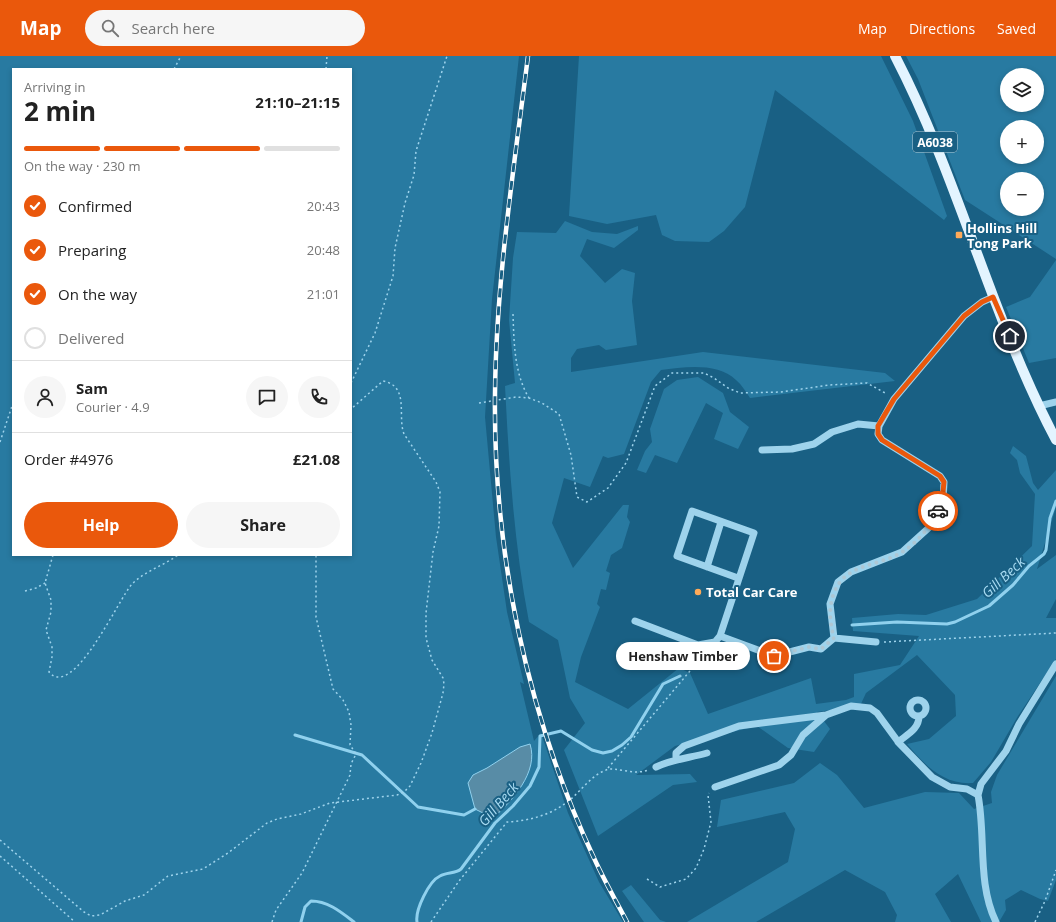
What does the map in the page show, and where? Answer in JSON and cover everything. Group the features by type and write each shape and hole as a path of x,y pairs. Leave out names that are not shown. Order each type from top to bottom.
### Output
{"main road":[{"name":"A6038","path":"895,56 944,162 993,297 1039,406 1056,440"}],"street":[{"path":"834,638 830,604 838,582 851,572 902,552 933,524 942,501 944,482 940,476 882,440 878,434 878,426 894,399 964,316 982,302 993,297"},
{"path":"1039,406 1056,402"},
{"path":"762,450 792,449 814,444 832,432 858,424 878,426"},
{"path":"717,639 754,534 692,511 677,556 738,578"},
{"path":"707,567 721,522"},
{"path":"635,621 698,645 717,639 774,656 809,647 821,649 834,638 876,642"},
{"path":"996,922 988,906 985,883 983,833 978,795 981,784 1006,751 1019,724 1056,664"},
{"path":"676,758 676,753 684,746 739,726 826,715 851,706 870,708 877,713 898,742 932,777 950,787 967,789 978,795"},
{"path":"714,787 780,765 791,755 803,735 826,715"},
{"path":"898,742 914,730 919,724 919,716"},
{"path":"656,766 676,758 681,760 707,752"},
{"path":"967,789 981,784"}],"path":[{"path":"175,68 181,56"},
{"path":"326,68 327,56"},
{"path":"352,381 375,333 393,276 395,248 405,203 414,175 416,150 447,56"},
{"path":"513,314 515,350 522,387 529,398"},
{"path":"479,403 516,397 529,398 542,403 559,414 571,455 577,497 587,502 608,488 626,464 655,386 672,373 704,373 728,388 740,393 781,392 829,385 867,383 894,399"},
{"path":"0,840 84,912 91,916 100,915 125,901 144,895 168,876 203,869 228,853 267,823 337,802 397,795 404,792 410,786 432,733 444,684 443,678 432,660 426,638 426,613 433,552 439,526 441,504 438,487 402,429 400,399 395,386 389,382 383,381 352,408"},
{"path":"0,442 12,406"},
{"path":"53,556 45,583 51,600 51,612 46,630 52,647 49,672 56,678 61,678 70,673 98,640 123,594 133,583 151,570 176,556"},
{"path":"272,922 276,910 302,873 350,775 356,754 350,745 351,725 349,712 343,700 333,689 316,617 316,556"},
{"path":"25,591 36,588 45,583"},
{"path":"876,642 1056,633"},
{"path":"431,922 458,881 507,822 528,821 563,805 592,777 608,769 717,639"},
{"path":"608,769 627,772 643,772 656,766"},
{"path":"647,879 660,887 686,879 693,873 704,849 712,822 708,795 714,787"},
{"path":"0,856 75,922"},
{"path":"1035,922 1045,901 1056,870"}],"shaded area":[{"path":"0,56 519,56 492,299 485,417 496,537 507,612 524,684 520,682 534,741 541,733 568,813 599,882 623,922 0,922"},
{"path":"579,56 881,56 913,121 947,216 944,220 775,90 745,207 724,231 709,242 675,241 662,235 656,215 607,224 569,216"},
{"path":"906,56 1056,56 1056,259 965,200 918,79"},
{"path":"565,221 592,232 617,234 638,226 638,230 614,248 587,239 580,256 605,283 622,269 635,273 632,301 637,345 606,350 599,345 577,349 571,358 571,372 703,352 885,373 895,381 750,398 738,382 729,374 720,370 690,367 661,370 651,382 624,454 608,458 603,456 590,487 564,478 552,523 573,568 623,505 629,505 627,517 630,522 622,548 611,555 606,571 610,573 606,590 601,589 597,604 600,607 581,657 575,682 628,709 679,668 690,673 708,714 811,678 816,704 846,700 854,697 854,674 900,665 919,636 853,631 852,618 898,614 926,615 977,599 1032,546 1035,494 1020,473 1017,460 1010,453 1013,446 1026,456 1033,483 1038,490 1056,470 1056,507 1037,569 1056,555 1056,599 1046,618 1056,618 1056,659 1018,716 991,762 973,783 962,783 944,777 928,766 907,744 929,739 956,716 955,695 917,655 866,693 860,706 817,712 830,729 814,752 788,748 757,726 675,746 636,775 690,774 697,782 673,785 598,836 564,750 585,723 570,698 558,640 529,622 519,563 510,475 505,386 515,383 509,320 513,258 517,232 556,233"},
{"path":"1056,260 1056,358 1029,363 1006,307 1030,297"},
{"path":"698,377 723,393 730,412 749,427 738,449 714,439 723,413 706,403 677,463 655,455 646,473 637,470 645,451 652,442 650,429 664,389 677,380"},
{"path":"1056,676 1056,880 1048,901 1021,890 1005,900 1006,910 999,922 981,922 958,874 935,894 951,922 895,922 897,915 885,892 845,870 756,922 687,922 788,862 795,829 785,812 717,827 721,800 794,783 820,763 837,775 864,808 925,792 959,793 974,809 992,803 991,792 997,775"},
{"path":"631,885 660,920 666,922 644,922 622,891"}],"water":[{"path":"530,744 532,755 531,765 522,785 508,803 493,818 475,809 468,783 473,775 520,747"}],"waterway":[{"name":"Gill Beck","path":"852,625 897,622 947,624 955,622 989,606 1013,585 1029,566 1044,554 1046,550 1050,518 1056,501"},
{"name":"Gill Beck","path":"417,922 420,903 431,884 440,876 456,872 461,869 495,823 513,806 530,786 539,767 540,736 561,731 592,750 603,753 612,751 631,737 663,684 680,676"},
{"path":"295,735 362,755 418,807 464,815 475,809"},
{"name":"Gill Beck","path":"301,922 305,907 311,901 317,901 329,905 354,922"}],"railway":[{"path":"528,56 502,267 496,352 496,454 500,513 508,573 519,632 533,690 550,748 570,804 594,858 627,922"}],"way so far":[{"path":"774,656 809,647 821,649 834,638 831,628 830,604 838,582 851,572 902,552 933,524 938,511"}],"place":[{"name":"Hollins Hill Tong Park","path":"959,235"},
{"name":"Total Car Care","path":"698,592"},
{"name":"Henshaw Timber","path":"774,656"}],"route":[{"path":"938,511 942,501 944,482 940,476 882,440 878,434 878,426 894,399 964,316 982,302 993,297 1010,336"}]}
